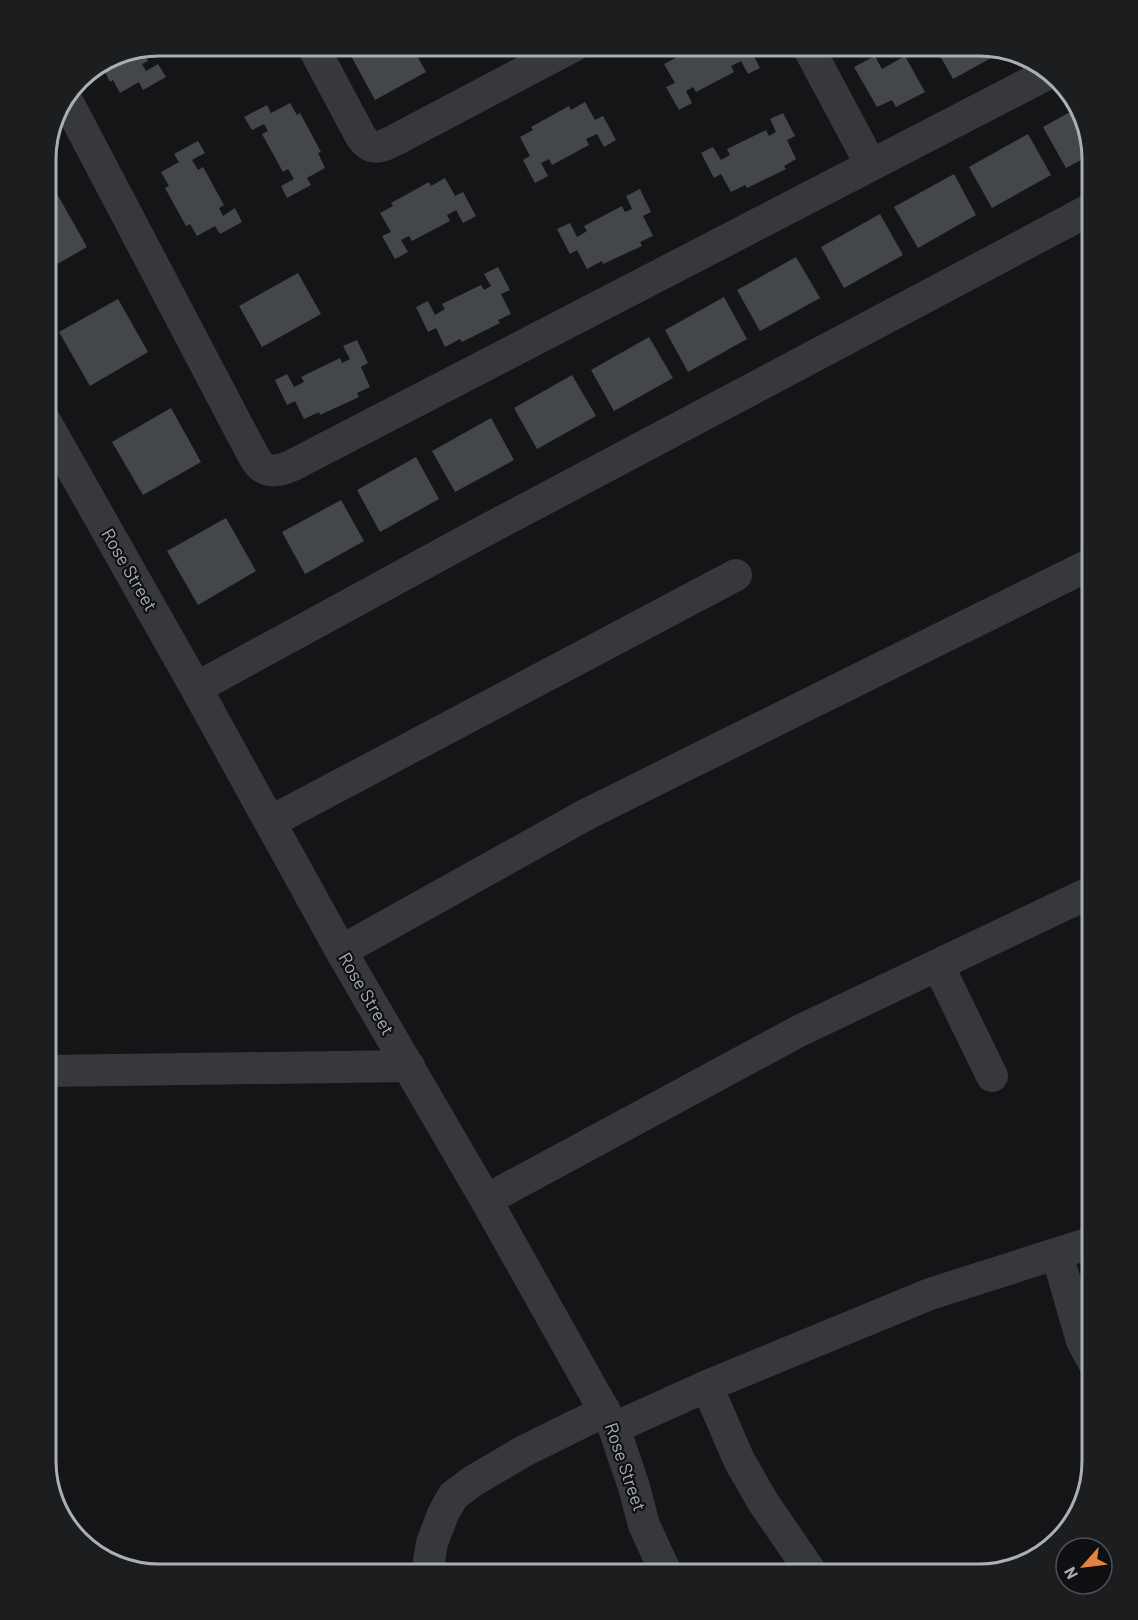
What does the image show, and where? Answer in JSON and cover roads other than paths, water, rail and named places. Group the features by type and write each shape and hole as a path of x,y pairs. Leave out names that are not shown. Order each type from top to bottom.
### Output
{"street":[{"path":"318,56 360,135 372,147 382,146 397,139 554,56"},
{"path":"813,56 871,165"},
{"path":"70,107 242,434 261,466 266,471 274,472 294,465 1042,77"},
{"path":"196,688 502,521 1082,214"},
{"name":"Rose Street","path":"56,441 196,688 341,951 610,1419 634,1486 644,1526 662,1564"},
{"path":"341,951 587,814 1082,568"},
{"path":"270,822 736,575"},
{"path":"486,1200 799,1031 1082,896"},
{"path":"938,965 992,1076"},
{"path":"56,1071 409,1066"},
{"path":"429,1564 432,1544 443,1514 453,1496 473,1481 524,1451 707,1386 930,1294 1082,1246"},
{"path":"1057,1254 1082,1341"},
{"path":"707,1386 739,1460 763,1502 805,1564"}]}
